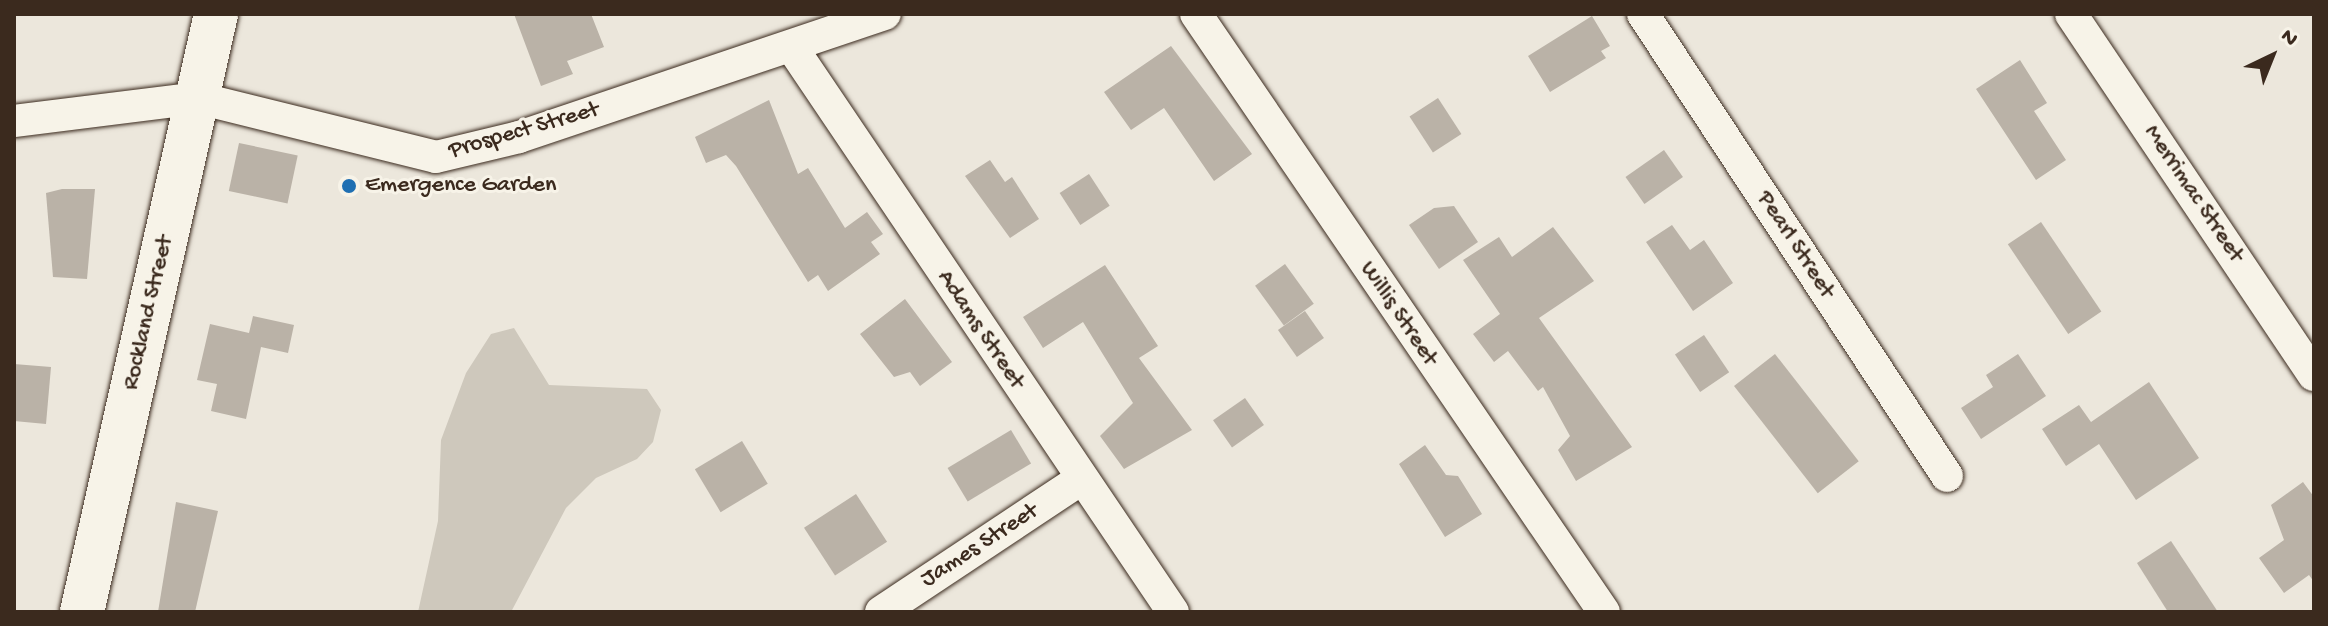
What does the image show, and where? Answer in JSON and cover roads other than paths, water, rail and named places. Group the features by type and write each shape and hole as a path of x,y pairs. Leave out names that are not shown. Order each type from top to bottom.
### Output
{"street":[{"name":"Rockland Street","path":"82,612 216,14"},
{"name":"Prospect Street","path":"14,121 198,98 436,157 519,137 885,14"},
{"name":"Willis Street","path":"1196,14 1604,612"},
{"name":"Pearl Street","path":"1643,14 1947,476"},
{"name":"Merrimac Street","path":"2071,14 2314,375"},
{"name":"Adams Street","path":"791,46 1080,480 1173,612"},
{"name":"James Street","path":"881,612 1080,480"}],"place":[{"name":"Emergence Garden","path":"349,186"}]}
